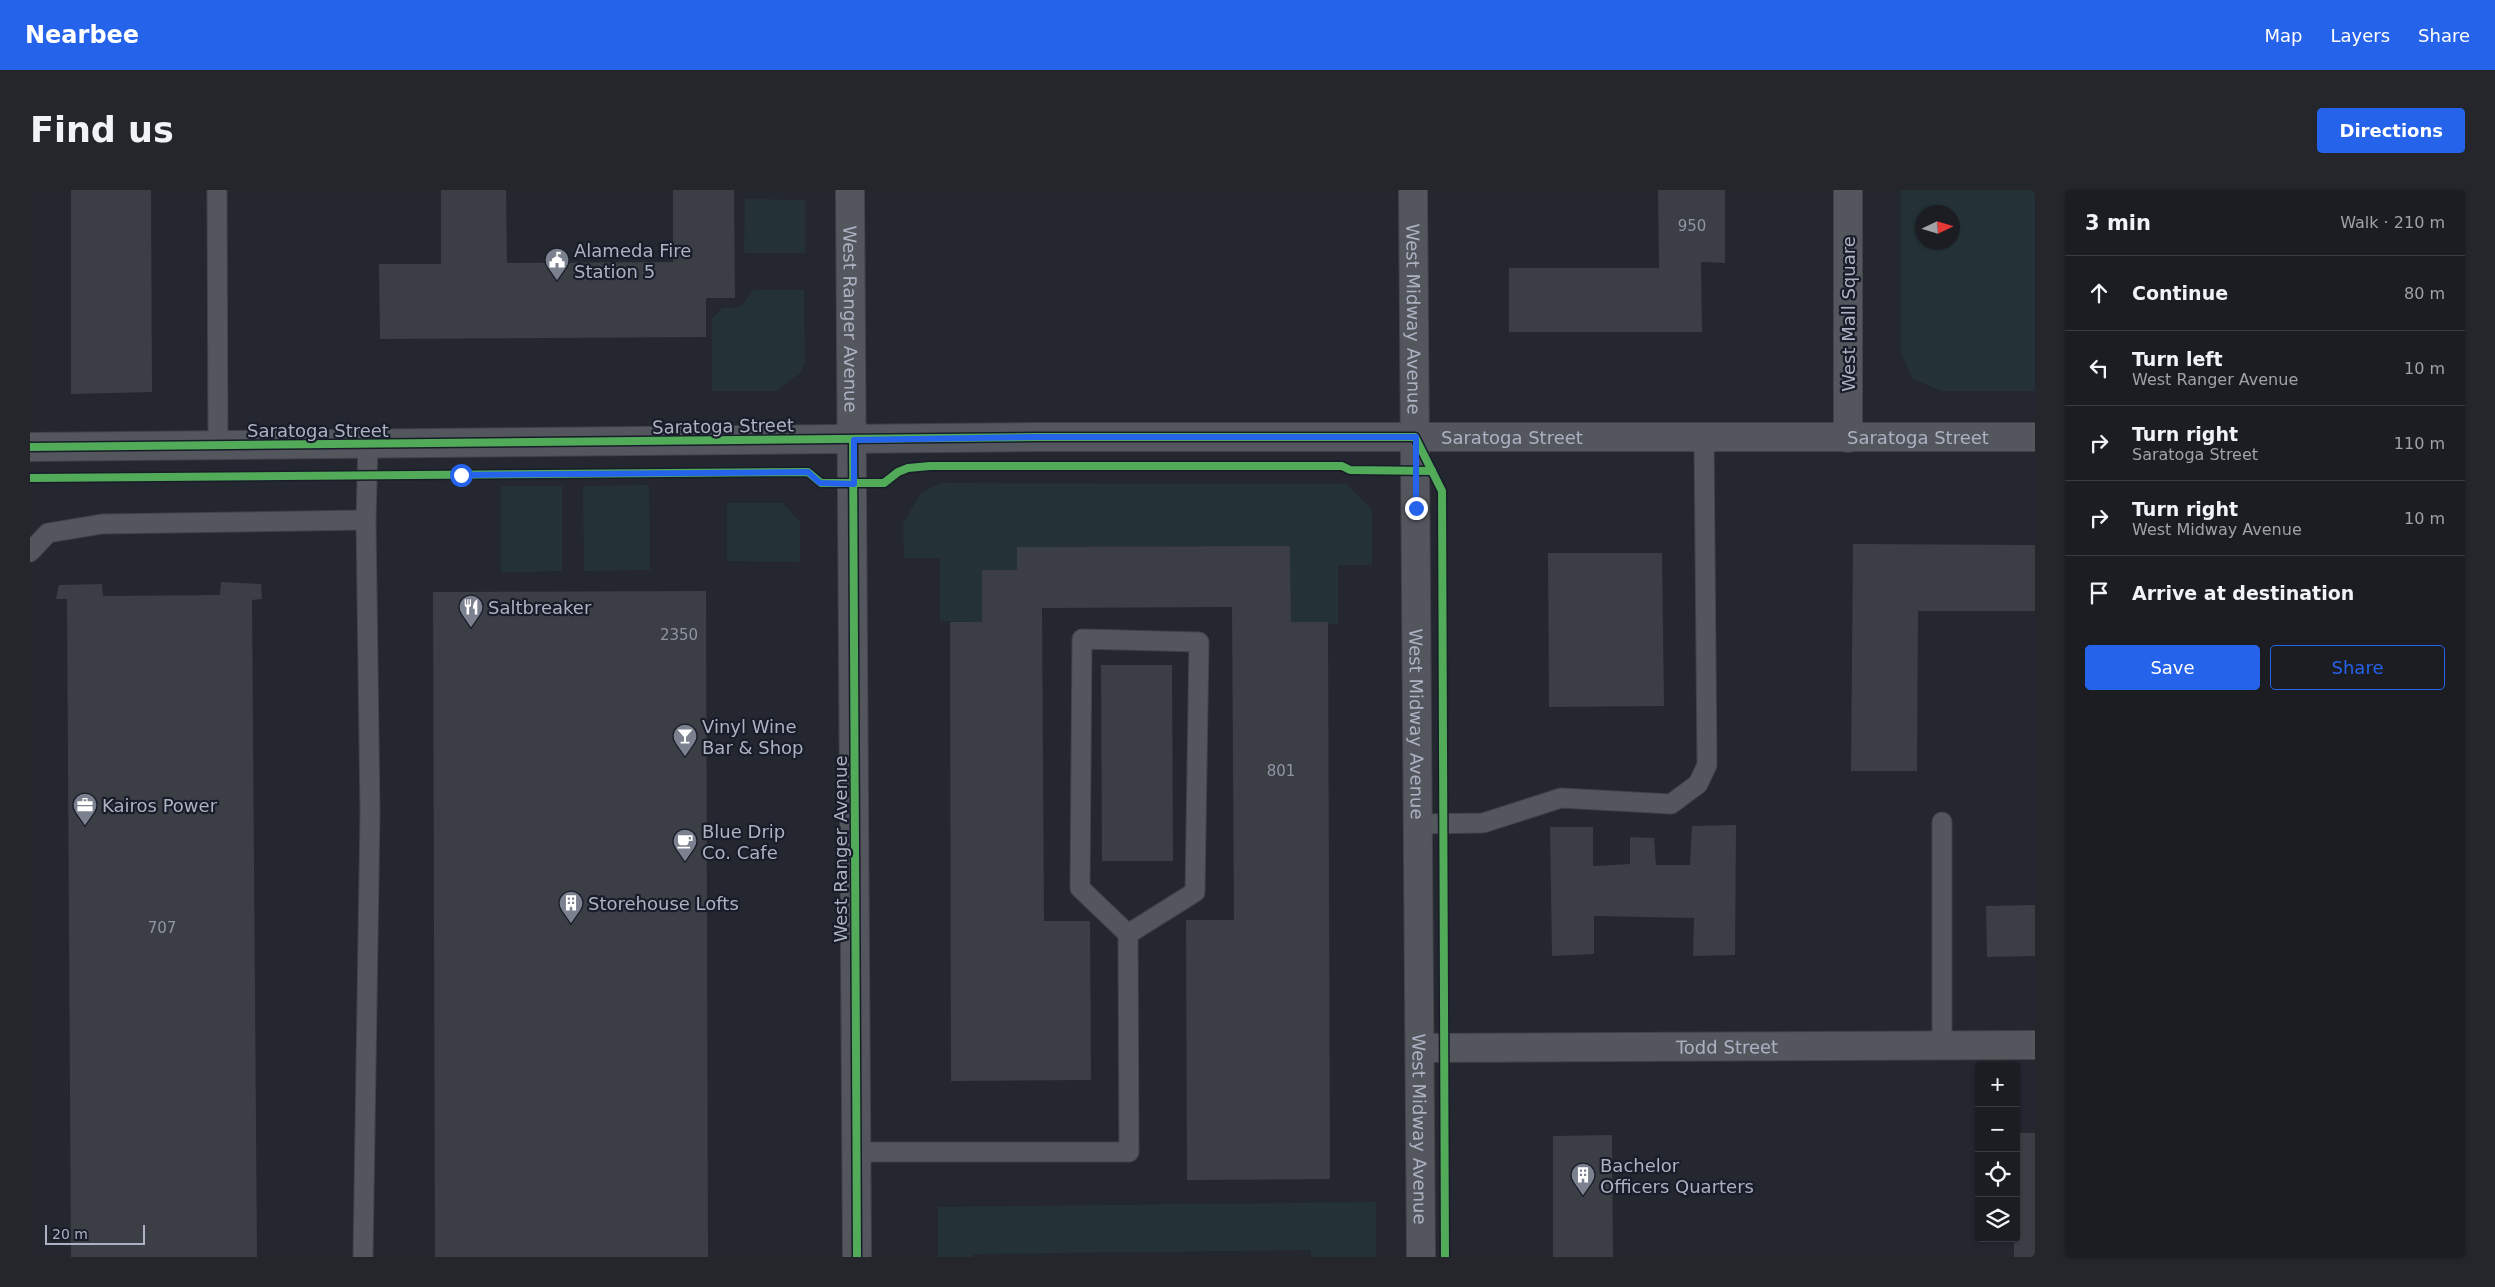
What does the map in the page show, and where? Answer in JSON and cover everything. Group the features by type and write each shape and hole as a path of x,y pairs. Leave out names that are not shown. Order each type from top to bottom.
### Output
{"street":[{"name":"West Ranger Avenue","path":"850,190 854,440 857,1257"},
{"name":"West Midway Avenue","path":"1413,190 1421,1048 1421,1257"},
{"name":"West Mall Square","path":"1848,190 1848,438"},
{"name":"Saratoga Street","path":"30,447 1037,437 2035,437"},
{"name":"Todd Street","path":"1421,1048 2035,1046"}],"lane":[{"path":"217,190 218,445"},
{"path":"1419,824 1483,823 1561,798 1671,804 1698,784 1706,764 1704,437"},
{"path":"363,1257 370,812 366,520 368,444"},
{"path":"30,552 48,533 102,524 366,520"},
{"path":"857,1152 1129,1152 1128,934 1080,888 1082,639 1199,642 1195,892 1128,934"},
{"path":"1942,822 1942,1046"}],"shaded area":[{"path":"1901,190 2035,190 2035,391 1941,391 1912,378 1901,352"},
{"path":"745,199 805,200 805,253 744,253"},
{"path":"754,290 804,290 805,360 801,372 777,391 712,391 712,319 722,308 740,307"},
{"path":"942,483 1346,484 1372,510 1372,565 1338,565 1338,624 1291,622 1290,546 1017,547 1017,570 982,571 982,622 940,621 940,558 904,558 903,523 922,492"},
{"path":"649,485 650,570 584,571 583,486"},
{"path":"501,486 562,486 562,571 501,572"},
{"path":"727,503 783,503 800,522 800,562 727,561"},
{"path":"1376,1202 1376,1257 1311,1257 1311,1250 974,1254 973,1257 938,1257 938,1207"}],"building":[{"path":"71,190 151,190 152,392 71,394"},
{"name":"Alameda Fire Station 5","path":"441,190 506,190 507,263 673,262 673,190 734,190 735,298 706,298 706,337 380,339 379,264 441,264"},
{"path":"1658,190 1725,190 1725,263 1701,262 1702,332 1509,332 1509,268 1659,268"},
{"path":"1853,544 2035,545 2035,611 1918,611 1917,771 1851,771"},
{"path":"1290,546 1291,622 1328,622 1330,1179 1187,1180 1186,920 1234,920 1232,607 1042,608 1044,921 1090,921 1091,1080 951,1081 950,622 982,622 982,570 1017,570 1017,547"},
{"path":"1548,553 1662,553 1664,706 1549,707"},
{"path":"221,582 261,584 262,599 252,600 257,1257 71,1257 67,599 56,599 59,585 102,584 103,596 220,595"},
{"name":"Storehouse Lofts","path":"706,591 708,1257 435,1257 433,592"},
{"path":"1101,665 1172,665 1173,861 1102,861"},
{"path":"1736,825 1735,955 1693,956 1694,918 1594,916 1594,954 1552,956 1550,827 1593,827 1593,866 1630,864 1630,837 1654,838 1656,865 1690,865 1692,826"},
{"path":"2035,905 2035,956 1987,957 1986,906"},
{"path":"2020,1133 2035,1133 2035,1257 2014,1257 2014,1242 2020,1242"},
{"name":"Bachelor Officers Quarters","path":"1612,1135 1613,1257 1553,1257 1553,1136"}],"cycle path":[{"path":"30,447 1037,437 1415,437 1442,491 1445,1257"},
{"path":"853,440 857,1257"},
{"path":"30,478 808,472 821,483 884,483 898,472 908,468 930,466 1342,466 1350,470 1432,471"}],"place":[{"name":"Alameda Fire Station 5","path":"557,281"},
{"name":"Saltbreaker","path":"471,628"},
{"name":"Vinyl Wine Bar & Shop","path":"685,757"},
{"name":"Kairos Power","path":"85,826"},
{"name":"Blue Drip Co. Cafe","path":"685,862"},
{"name":"Storehouse Lofts","path":"571,924"},
{"name":"Bachelor Officers Quarters","path":"1583,1196"}],"route":[{"path":"461,475 808,472 820,483 854,484 854,440 1037,437 1416,437 1416,508"}]}
